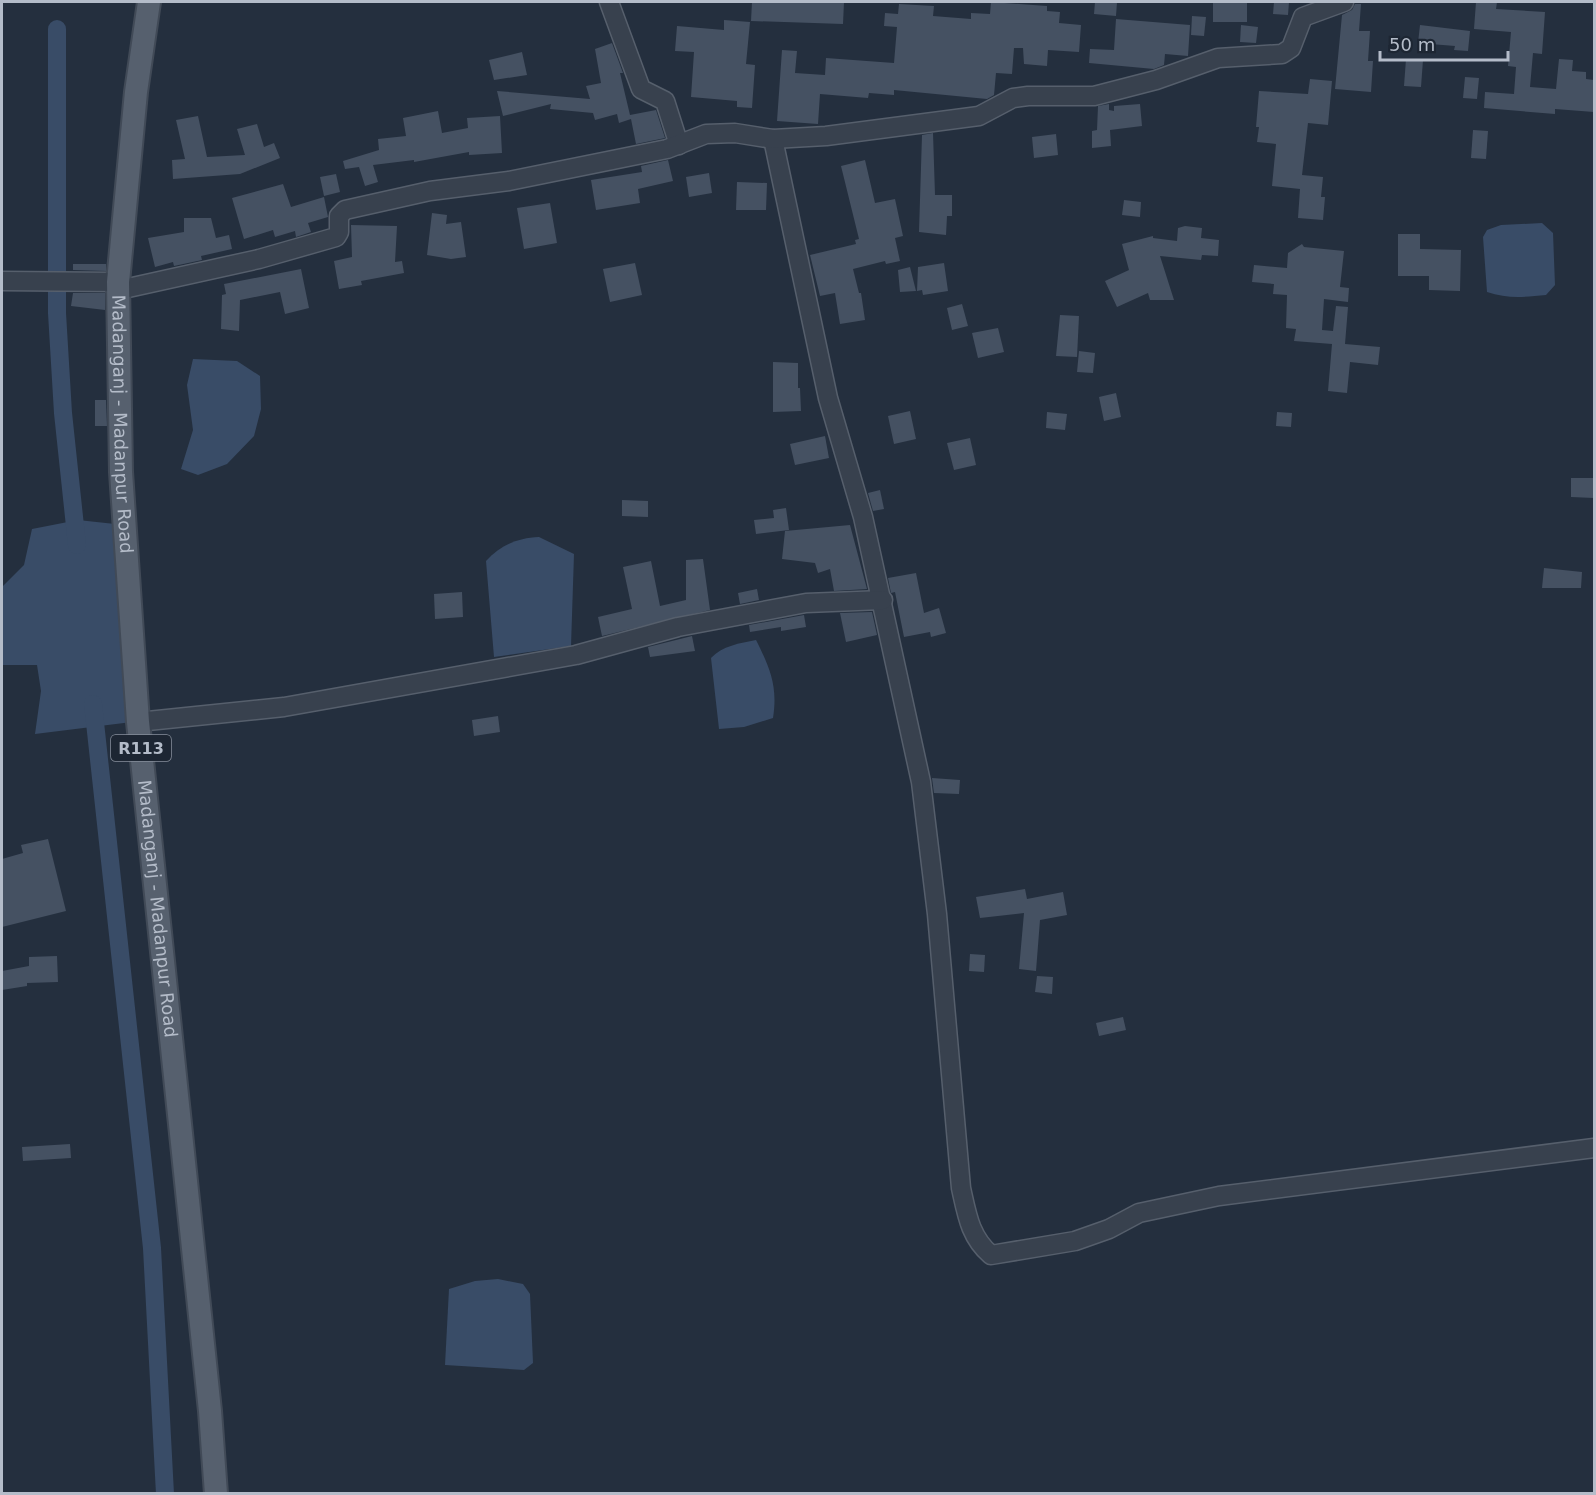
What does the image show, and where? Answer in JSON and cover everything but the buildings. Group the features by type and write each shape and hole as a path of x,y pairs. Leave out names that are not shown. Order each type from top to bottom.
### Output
{"main road":[{"name":"Madanganj - Madanpur Road","path":"149,2 136,92 115,285 121,472 138,722 210,1411 216,1494"}],"street":[{"path":"609,2 641,89 665,101 679,145"},
{"path":"3,280 115,285 258,259 336,237 339,232 339,216 345,210 430,191 509,181 679,145 706,134 735,134 773,139 826,136 979,116 1013,98 1094,96 1156,80 1218,58 1282,54 1292,48 1303,18 1344,2"},
{"path":"773,139 828,398 863,517 921,782 937,914 961,1188 970,1230 979,1245 992,1256 1075,1241 1109,1229 1139,1213 1220,1196 1594,1148"},
{"path":"138,722 284,707 576,655 678,627 806,603 883,600"}],"water":[{"path":"1542,223 1553,233 1555,285 1546,295 1509,297 1487,292 1483,237 1487,230 1501,225"},
{"path":"193,359 237,361 260,376 261,409 254,436 227,464 198,475 181,469 193,430 187,385"},
{"path":"78,520 115,524 132,722 35,734 41,691 37,665 2,665 2,587 24,565 32,529"},
{"path":"539,537 574,554 571,646 494,657 486,561 510,543"},
{"path":"756,640 774,687 773,718 744,727 719,729 711,658 726,648"},
{"path":"498,1279 523,1284 530,1294 533,1363 524,1370 445,1365 449,1289 475,1281"}],"waterway":[{"path":"57,29 57,313 63,413 77,545"},
{"path":"93,704 152,1248 165,1494"}]}
